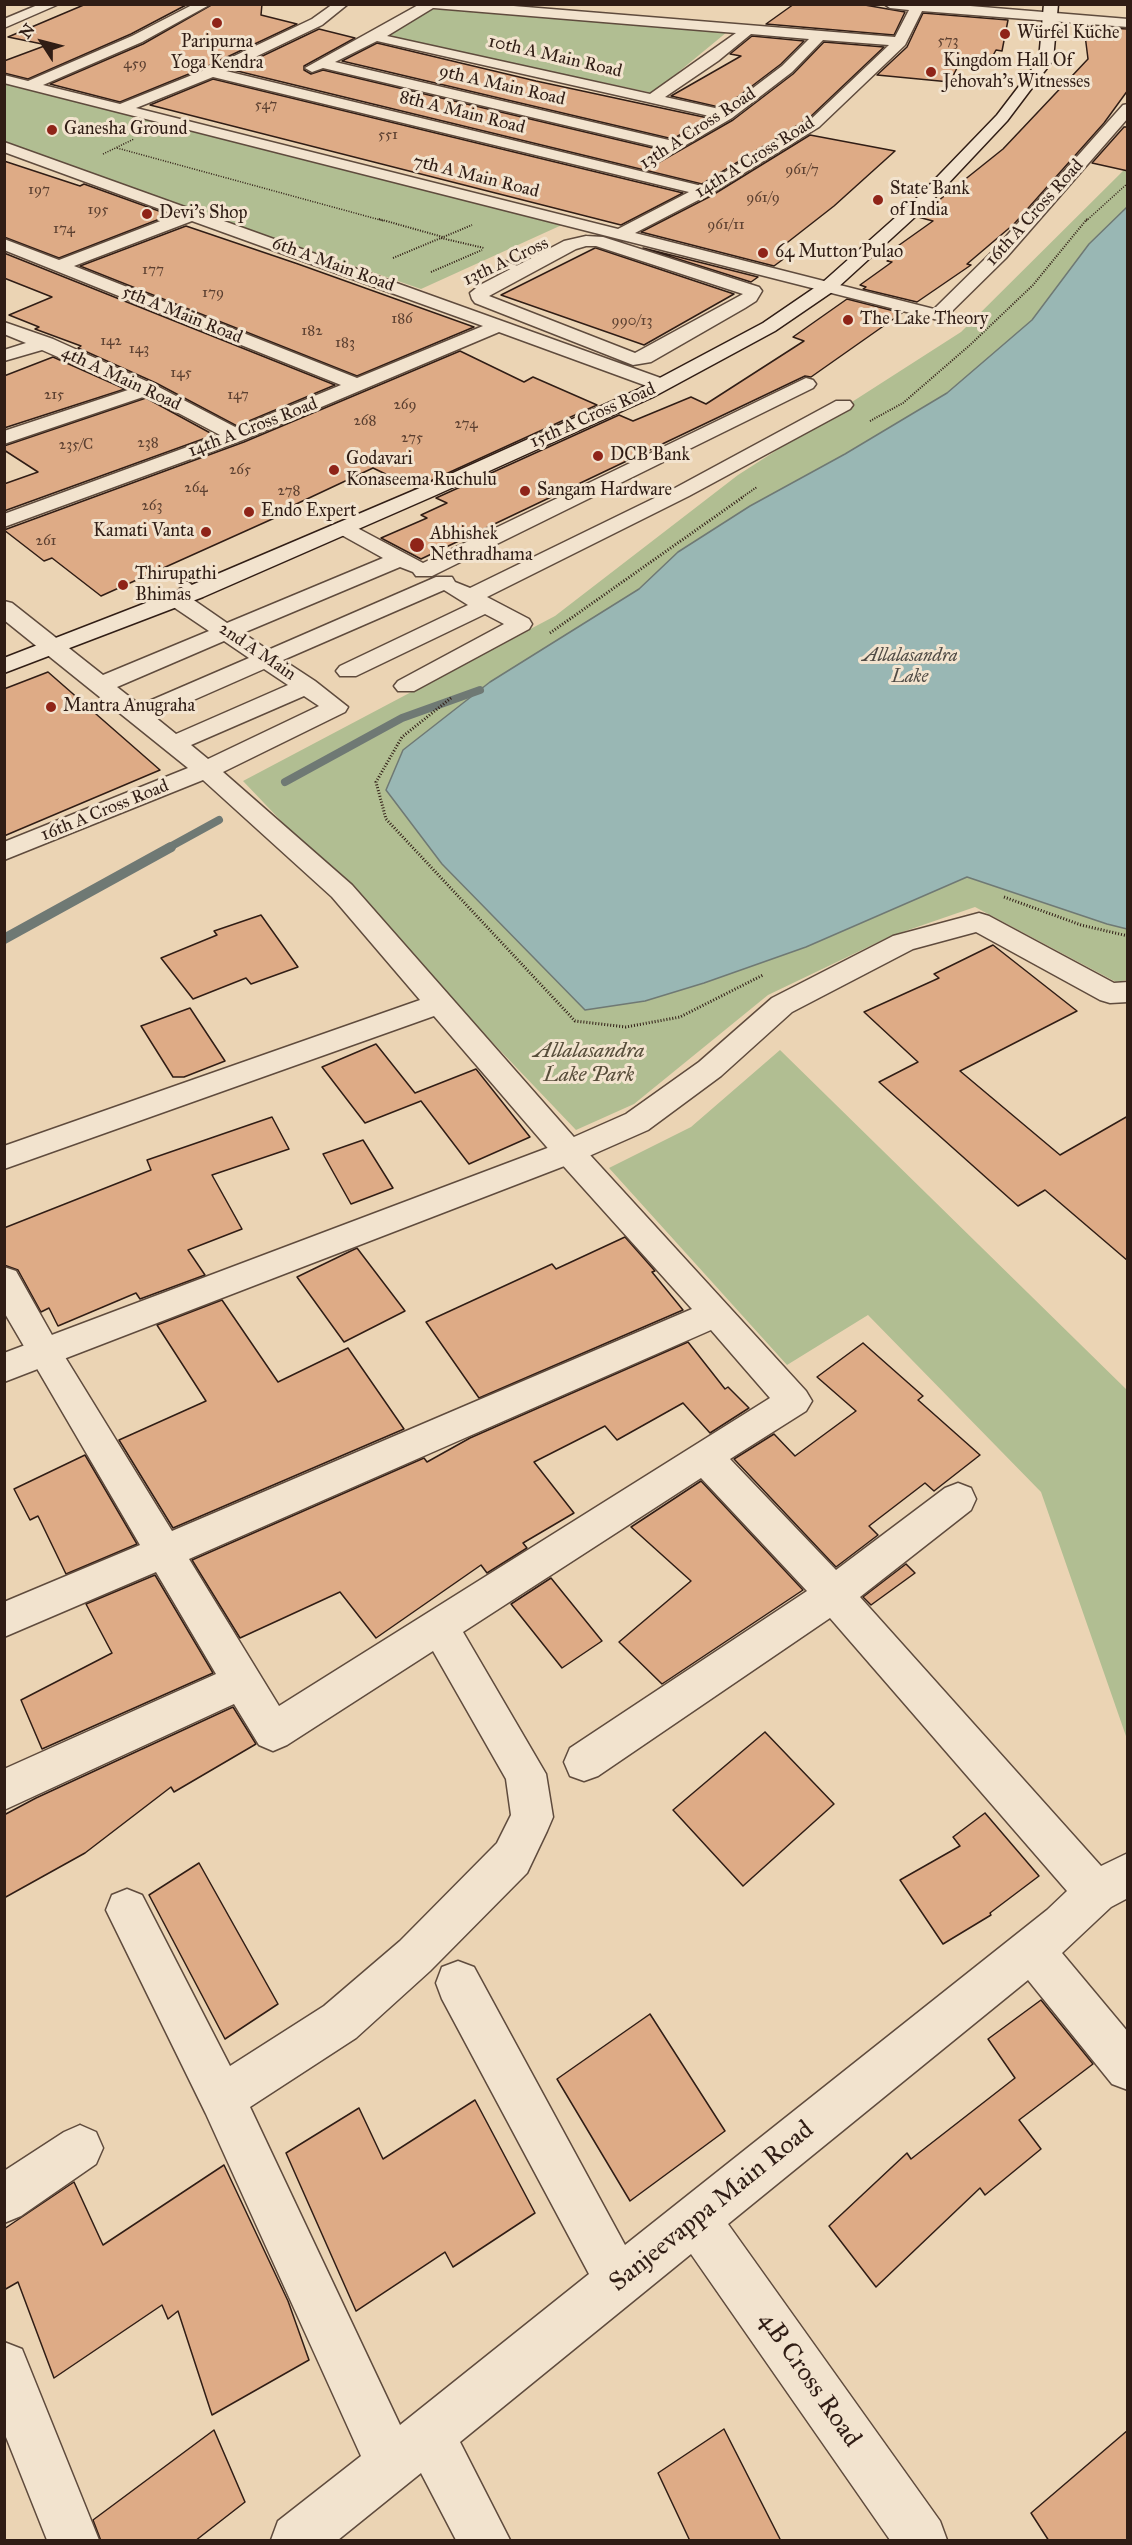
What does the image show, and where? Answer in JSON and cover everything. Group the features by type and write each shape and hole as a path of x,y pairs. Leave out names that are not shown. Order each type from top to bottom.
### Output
{"street":[{"path":"4,24 53,4"},
{"path":"30,85 137,39 205,4"},
{"path":"122,108 212,72 317,22 342,4"},
{"path":"273,87 375,37 431,4 900,42"},
{"path":"890,4 917,7 1052,11 1128,23"},
{"name":"14th A Cross Road","path":"621,234 704,191 814,124 900,42 917,7"},
{"name":"15th A Cross Road","path":"4,666 53,648 103,623 346,528 662,385 766,328 829,286 921,204 1002,118 1046,60 1052,11"},
{"path":"652,99 713,58 749,29"},
{"name":"13th A Cross Road","path":"630,173 727,116 787,69 819,36"},
{"name":"10th A Main Road","path":"375,37 727,116"},
{"name":"9th A Main Road","path":"321,63 675,147"},
{"name":"8th A Main Road","path":"212,72 704,191"},
{"name":"7th A Main Road","path":"4,79 938,315"},
{"name":"16th A Cross Road","path":"938,315 1000,254 1128,108"},
{"name":"6th A Main Road","path":"4,147 662,385"},
{"path":"61,266 194,214"},
{"name":"13th A Cross","path":"470,279 503,264 523,262 585,225"},
{"path":"597,241 753,291 750,297 722,314 644,358 633,359 481,299 479,293 523,262 543,259 570,245 597,241"},
{"name":"5th A Main Road","path":"4,244 359,386"},
{"name":"13th A Cross","path":"427,300 448,289"},
{"path":"722,314 766,328"},
{"name":"14th A Cross Road","path":"4,521 236,436 499,326"},
{"name":"4th A Main Road","path":"4,327 148,389 236,436"},
{"path":"690,331 735,346"},
{"path":"4,356 45,343"},
{"path":"424,571 806,384"},
{"path":"4,438 148,389"},
{"path":"348,671 843,405"},
{"path":"633,470 681,492"},
{"path":"346,528 521,624 406,686"},
{"path":"100,685 400,558"},
{"path":"138,715 444,582"},
{"name":"2nd A Main","path":"185,591 226,632 336,707"},
{"path":"4,608 206,770 342,891 569,1152 794,1401 438,1625 273,1732 45,1354 4,1280"},
{"path":"173,744 307,686"},
{"name":"16th A Cross Road","path":"4,852 206,770 336,707"},
{"path":"4,1368 569,1152 637,1122 710,1069 782,1005 903,942 979,922 1110,993 1128,992"},
{"path":"4,1158 438,1004"},
{"path":"4,1620 509,1405 716,1313"},
{"path":"704,1457 1112,1883"},
{"path":"584,1762 834,1595 958,1499"},
{"path":"222,2098 340,2022 415,1956 512,1858 532,1817 526,1774 438,1625"},
{"path":"4,1790 243,1681"},
{"name":"Sanjeevappa Main Road","path":"297,2541 1112,1883"},
{"path":"127,1910 222,2098 410,2450 483,2541"},
{"path":"1031,1950 1128,2068"},
{"path":"458,1983 619,2282"},
{"path":"4,2199 80,2148"},
{"name":"4B Cross Road","path":"696,2220 921,2541"},
{"path":"4,2367 73,2541"}],"path":[{"path":"100,155 138,138"},
{"path":"117,147 486,249 422,275"},
{"path":"864,424 903,403 970,345 1033,285 1094,211 1128,183"},
{"path":"386,261 476,223"},
{"path":"543,638 761,485"},
{"path":"459,692 402,737 376,782 386,819 575,1021 626,1027 680,1017 765,974"},
{"path":"993,893 1081,925 1128,936"}],"green space":[{"path":"432,9 727,32 653,93 387,37"},
{"path":"4,81 564,224 421,289 5,145"},
{"name":"Allalasandra Lake","path":"1127,167 1127,980 1116,982 975,907 891,936 768,995 634,1104 576,1130 243,781 555,616 738,475 961,332"},
{"path":"780,1050 1127,1390 1127,1739 1041,1492 868,1315 787,1365 609,1168 691,1127"}],"water":[{"name":"Allalasandra Lake","path":"1127,207 1127,929 967,877 806,947 704,983 645,1001 585,1010 442,864 386,790 403,750 490,682 639,589 678,552 750,506 845,454 947,393 1032,320 1089,244"}],"building":[{"path":"86,4 188,4 131,34 28,79 4,73 4,61 47,45 8,37"},
{"path":"213,4 262,4 261,15 297,24 206,67 120,102 50,84 143,44"},
{"path":"794,4 859,4 905,12 894,35 766,24"},
{"path":"923,13 1008,20 1002,51 996,50 989,63 961,60 950,82 877,75 907,47"},
{"path":"1084,27 1128,29 1128,90 1104,123 1014,224 967,264 971,265 917,302 863,289 866,287 860,285 892,262 887,261 902,250 895,248 933,221 918,217 1003,149 1088,59"},
{"path":"319,29 355,38 304,66 304,70 311,74 323,70 657,149 647,156 656,164 733,120 793,74 824,42 884,47 808,119 702,184 233,70"},
{"path":"752,36 804,41 781,64 723,108 671,96 741,56 730,54"},
{"path":"377,43 536,81 708,118 673,139 342,61"},
{"path":"213,79 683,193 621,225 150,105"},
{"path":"1124,127 1128,127 1128,171 1092,163"},
{"path":"810,135 895,151 834,206 779,249 793,252 774,266 641,232 711,196"},
{"path":"4,161 80,186 84,184 170,215 59,258 4,237"},
{"path":"186,226 474,327 357,376 80,266"},
{"path":"595,248 734,294 644,345 501,295"},
{"path":"643,248 758,277 751,282"},
{"path":"4,253 335,385 237,426 156,383 78,348 81,346 35,329 39,327 9,315 52,297 4,278"},
{"path":"847,299 902,313 811,377 805,376 421,559 381,538 427,518 421,515 447,503 436,498 619,415 633,421 691,397 706,404 804,341 793,337"},
{"path":"460,351 524,382 533,377 597,405 415,488 373,468 275,514 279,516 101,596 52,558 44,561 4,530 244,442"},
{"path":"53,357 125,389 4,428 4,376"},
{"path":"146,398 214,435 4,511 4,484 38,472 4,450 4,446"},
{"path":"48,672 160,770 4,836 4,689"},
{"path":"261,915 298,967 251,984 246,978 193,999 161,958 217,935 214,931"},
{"path":"993,945 1077,1011 960,1071 1060,1155 1128,1116 1128,1261 1045,1190 1018,1206 879,1082 918,1062 864,1012 939,978 934,974"},
{"path":"190,1008 225,1061 184,1077 173,1077 141,1026"},
{"path":"376,1044 415,1093 476,1069 530,1137 469,1164 421,1101 365,1123 322,1067"},
{"path":"272,1117 289,1149 212,1175 242,1229 188,1250 205,1275 140,1299 136,1293 58,1326 49,1308 41,1312 18,1270 4,1265 4,1228 151,1170 147,1160"},
{"path":"363,1140 393,1188 351,1204 323,1154"},
{"path":"625,1237 655,1271 652,1272 683,1310 479,1398 426,1322 552,1264 556,1269"},
{"path":"357,1248 405,1311 344,1342 297,1277"},
{"path":"222,1300 278,1382 348,1348 404,1429 173,1528 119,1440 206,1401 157,1325"},
{"path":"688,1342 725,1389 728,1387 749,1408 710,1433 683,1403 617,1440 605,1426 534,1462 574,1513 523,1543 527,1548 487,1573 481,1565 376,1638 340,1592 240,1638 192,1560 424,1458 427,1462 470,1438"},
{"path":"863,1343 923,1396 918,1400 980,1455 934,1491 925,1483 869,1526 878,1535 836,1567 734,1459 774,1434 795,1456 856,1411 817,1377"},
{"path":"85,1455 137,1544 66,1574 38,1516 30,1520 14,1489"},
{"path":"701,1481 803,1590 662,1684 619,1642 691,1581 631,1527"},
{"path":"906,1564 915,1573 871,1605 863,1597"},
{"path":"155,1575 213,1673 42,1749 21,1700 112,1653 86,1604"},
{"path":"551,1578 602,1641 562,1668 511,1604"},
{"path":"233,1707 256,1744 174,1792 171,1787 85,1853 4,1898 4,1815"},
{"path":"765,1732 834,1804 743,1886 673,1810"},
{"path":"985,1813 1039,1876 990,1913 991,1915 943,1944 900,1880 960,1846 953,1837"},
{"path":"199,1863 278,2004 225,2039 149,1895"},
{"path":"1041,2000 1093,2064 1019,2120 1041,2149 985,2195 980,2188 876,2287 829,2226 907,2153 911,2159 1015,2078 988,2039"},
{"path":"650,2014 725,2131 630,2201 557,2079"},
{"path":"475,2100 535,2213 453,2267 445,2252 356,2311 286,2153 359,2108 383,2159"},
{"path":"224,2165 288,2301 309,2360 212,2415 178,2311 168,2319 162,2305 54,2378 18,2282 4,2290 4,2229 74,2182 103,2245"},
{"path":"724,2429 781,2541 690,2541 658,2473"},
{"path":"214,2430 245,2502 195,2541 101,2541 93,2520"},
{"path":"1128,2430 1128,2541 1049,2541 1031,2513"}],"waterway":[{"path":"285,782 402,718 480,690"},
{"path":"168,848 219,820"},
{"path":"4,939 171,847"}],"place":[{"name":"Paripurna Yoga Kendra","path":"217,23"},
{"name":"Würfel Küche","path":"1005,34"},
{"name":"Kingdom Hall Of Jehovah's Witnesses","path":"931,72"},
{"name":"Ganesha Ground","path":"52,130"},
{"name":"State Bank of India","path":"878,200"},
{"name":"Devi's Shop","path":"147,214"},
{"name":"64 Mutton Pulao","path":"763,253"},
{"name":"The Lake Theory","path":"848,320"},
{"name":"DCB Bank","path":"598,456"},
{"name":"Godavari Konaseema Ruchulu","path":"334,470"},
{"name":"Sangam Hardware","path":"525,491"},
{"name":"Endo Expert","path":"249,512"},
{"name":"Kamati Vanta","path":"206,532"},
{"name":"Abhishek Nethradhama","path":"417,545"},
{"name":"Thirupathi Bhimas","path":"123,585"},
{"name":"Mantra Anugraha","path":"51,707"}],"park label":[{"name":"Allalasandra Lake Park","path":"589,1064"}]}
